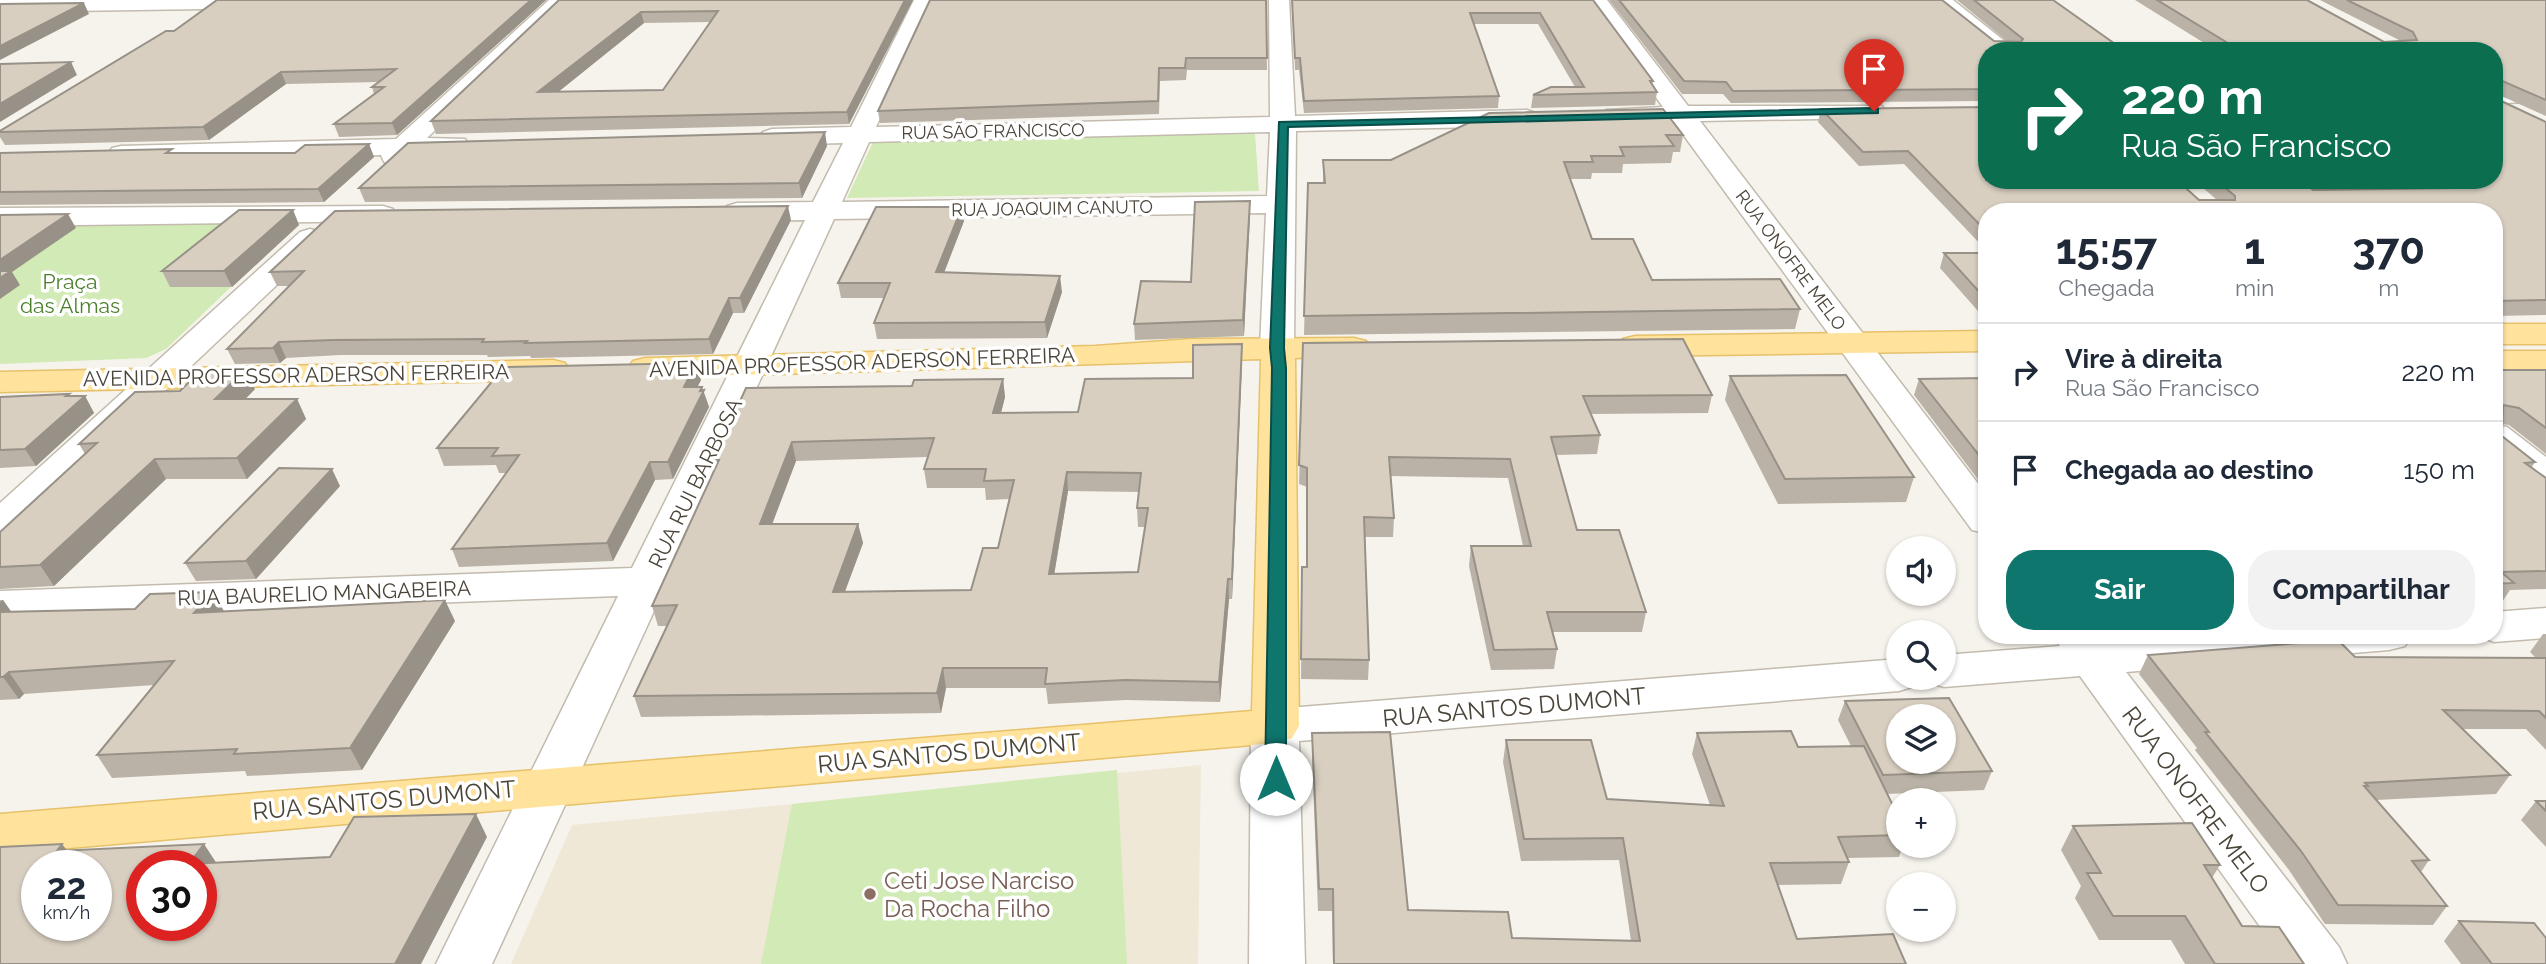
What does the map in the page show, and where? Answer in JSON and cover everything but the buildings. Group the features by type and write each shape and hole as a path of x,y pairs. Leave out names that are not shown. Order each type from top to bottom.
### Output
{"main road":[{"path":"2503,334 2546,334"},
{"path":"1863,356 1978,342"},
{"name":"AVENIDA PROFESSOR ADERSON FERREIRA","path":"0,382 1095,356 1160,363 1278,358 1382,359"},
{"path":"1609,357 1863,356 1978,367"},
{"path":"1275,726 1278,358"},
{"path":"2503,361 2546,361"},
{"name":"RUA SANTOS DUMONT","path":"0,834 549,785 1275,726"}],"street":[{"path":"0,525 334,216 402,147 561,0"},
{"name":"RUA RUI BARBOSA","path":"464,964 752,366 924,0"},
{"path":"1278,358 1279,204 1283,124 1279,0"},
{"name":"RUA ONOFRE MELO","path":"1596,0 1978,510"},
{"path":"1940,0 1994,42"},
{"path":"180,24 216,1"},
{"path":"0,6 294,2"},
{"path":"2503,97 2546,95"},
{"path":"2503,103 2536,121"},
{"path":"1597,116 1902,111"},
{"name":"RUA SÃO FRANCISCO","path":"749,138 1556,117"},
{"path":"97,154 485,145"},
{"name":"RUA JOAQUIM CANUTO","path":"715,212 1279,204"},
{"path":"3,219 415,215"},
{"path":"2503,442 2546,475"},
{"name":"RUA BAURELIO MANGABEIRA","path":"0,605 648,581"},
{"path":"2503,626 2546,623"},
{"path":"1956,669 2083,647 2160,644"},
{"name":"RUA ONOFRE MELO","path":"2083,647 2319,964"},
{"name":"RUA SANTOS DUMONT","path":"1275,726 1886,676"},
{"path":"1275,726 1277,964"}],"shaded area":[{"name":"Ceti Jose Narciso Da Rocha Filho","path":"1201,765 1198,964 511,964 572,825"}],"green space":[{"path":"1255,134 1259,191 847,198 874,140"},
{"name":"Praça das Almas","path":"302,219 166,349 146,358 0,364 0,233 12,225"},
{"path":"1117,770 1127,964 761,964 792,804"}],"place":[{"name":"Ceti Jose Narciso Da Rocha Filho","path":"870,894"}],"route":[{"path":"1276,779 1277,348 1283,124 1874,111"}]}
